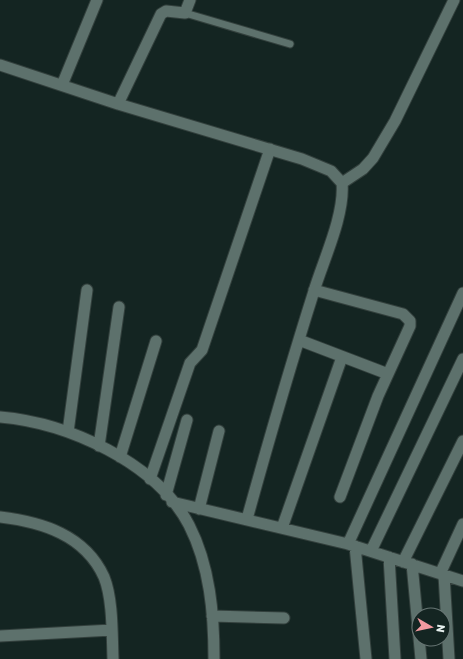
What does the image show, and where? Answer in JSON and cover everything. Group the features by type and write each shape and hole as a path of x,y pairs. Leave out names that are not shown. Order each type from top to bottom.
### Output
{"street":[{"path":"62,85 97,0"},
{"path":"118,104 161,14 166,10 185,13 190,0"},
{"path":"342,183 363,170 373,158 392,127 454,0"},
{"path":"0,65 118,104 302,159 331,171 342,183 340,208 328,251 314,290 247,520"},
{"path":"150,479 190,363 202,350 270,149"},
{"path":"68,432 87,290"},
{"path":"314,290 407,316 410,321 410,326 388,374 340,497"},
{"path":"366,659 351,545 463,293"},
{"path":"99,446 119,307"},
{"path":"299,340 388,374"},
{"path":"120,457 156,341"},
{"path":"282,528 342,357"},
{"path":"371,551 463,359"},
{"path":"0,417 35,423 68,432 99,446 120,457 150,479 169,498 188,524 205,572 212,616 214,659"},
{"path":"169,498 187,420"},
{"path":"199,508 219,431"},
{"path":"421,659 407,563 463,441"},
{"path":"169,498 199,508 351,545 463,581"},
{"path":"0,517 28,521 53,529 73,539 86,550 104,578 109,598 113,659"},
{"path":"449,659 442,574 463,524"},
{"path":"389,557 395,659"},
{"path":"212,616 284,618"},
{"path":"0,636 112,630"}],"lane":[{"path":"185,13 290,44"}]}
